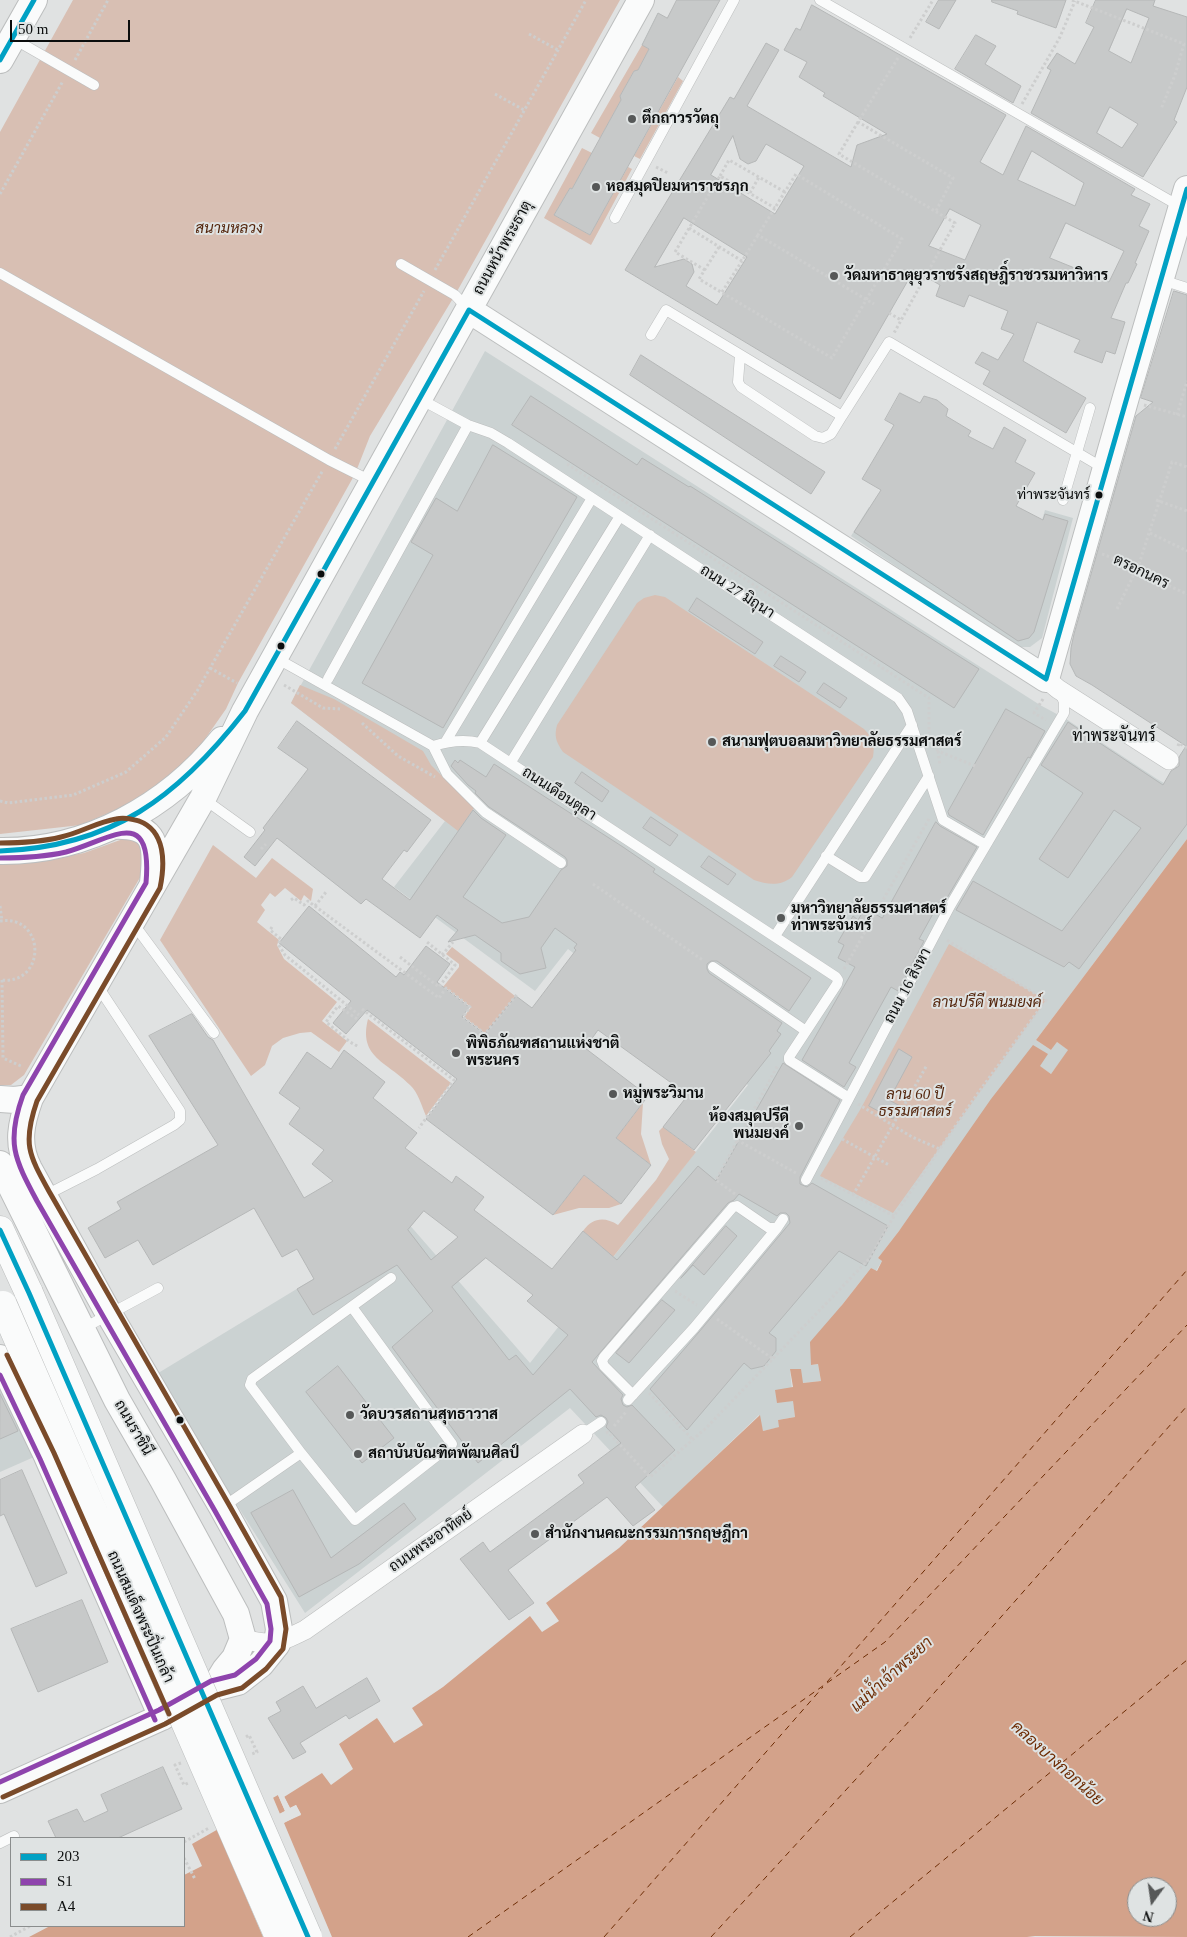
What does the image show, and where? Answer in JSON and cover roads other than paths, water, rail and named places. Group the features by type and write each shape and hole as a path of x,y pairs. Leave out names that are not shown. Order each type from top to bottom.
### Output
{"main road":[{"name":"ถนนสมเด็จพระปิ่นเกล้า","path":"0,1230 308,1937"},
{"name":"ถนนสมเด็จพระปิ่นเกล้า","path":"2,1301 279,1937"}],"street":[{"path":"6,49 34,0"},
{"name":"ถนนหน้าพระธาตุ","path":"30,1098 202,798 245,711 641,0"},
{"path":"1052,684 1125,399 1184,199"},
{"path":"469,310 1169,760"},
{"path":"0,851 35,850 63,844 87,837 144,810 191,774 245,711"},
{"path":"113,826 140,828 147,834 155,852 153,884"},
{"path":"0,1099 30,1098 22,1119 20,1133 23,1158 274,1601 278,1636 262,1644 243,1639 235,1658 210,1690"},
{"name":"ถนนราชินี","path":"0,1164 117,1400 236,1614 243,1639"},
{"path":"2,1365 169,1713"},
{"name":"ถนนพระอาทิตย์","path":"0,1790 169,1713 210,1690 238,1682 261,1664 278,1636 305,1630 591,1436"}],"lane":[{"path":"615,218 734,0"},
{"path":"820,0 1017,113 1184,199"},
{"path":"6,49 69,71 94,85"},
{"path":"401,264 455,295 469,310"},
{"path":"0,273 329,460 372,482"},
{"path":"1160,280 1187,288"},
{"path":"650,335 666,310 842,416"},
{"path":"740,355 738,382 741,387 815,436 823,438 831,434 889,342 1106,469"},
{"name":"ถนน 27 มิถุนา","path":"420,399 468,425 491,433 508,443 898,698 907,711 943,820 986,845"},
{"path":"1063,500 1090,408"},
{"path":"328,679 468,425"},
{"path":"446,742 592,498"},
{"path":"480,743 620,516"},
{"path":"511,762 650,535"},
{"path":"275,657 433,746 447,774 485,812 561,863"},
{"name":"ถนน 16 สิงหา","path":"807,1179 936,934 1064,713 1064,702 1052,684"},
{"path":"775,936 912,725"},
{"name":"ถนนเดือนตุลา","path":"433,746 446,742 471,740 480,743 834,976 806,1031"},
{"path":"826,856 860,877 865,877 929,776"},
{"path":"202,798 250,832"},
{"path":"132,922 214,1033"},
{"path":"713,967 806,1031 789,1057 789,1060 849,1098"},
{"path":"43,1196 97,1169 180,1120 180,1111 96,983"},
{"path":"777,1228 770,1228 737,1206 735,1207 667,1284 602,1361 630,1398 694,1328 777,1228 783,1219"},
{"path":"352,1307 452,1444 355,1520 300,1453 250,1385 251,1381 391,1278"},
{"path":"81,1329 158,1288"},
{"path":"591,1436 601,1422"},
{"path":"222,1507 300,1453"}],"water":[{"path":"1187,839 1187,1937 29,1937 48,1927 185,1927 185,1874 202,1866 192,1844 278,1795 285,1811 279,1814 283,1823 301,1815 296,1805 290,1808 284,1797 322,1773 331,1785 353,1769 339,1744 377,1718 394,1743 423,1725 412,1708 443,1687 530,1616 542,1632 559,1621 546,1603 619,1548 760,1415 763,1431 779,1427 778,1420 795,1417 793,1401 777,1403 775,1390 793,1387 790,1369 801,1369 803,1383 821,1381 818,1364 811,1365 810,1342 871,1268 877,1271 882,1261 878,1258 991,1099 1033,1045 1048,1054 1040,1066 1051,1074 1068,1050 1057,1042 1051,1050 1036,1040"}],"place":[{"name":"ตึกถาวรวัตถุ","path":"632,119"},
{"name":"หอสมุดปิยมหาราชรฦก","path":"596,187"},
{"name":"วัดมหาธาตุยุวราชรังสฤษฎิ์ราชวรมหาวิหาร","path":"834,276"},
{"name":"ท่าพระจันทร์","path":"1099,495"},
{"name":"สนามฟุตบอลมหาวิทยาลัยธรรมศาสตร์","path":"712,742"},
{"name":"มหาวิทยาลัยธรรมศาสตร์ ท่าพระจันทร์","path":"781,918"},
{"name":"พิพิธภัณฑสถานแห่งชาติ พระนคร","path":"456,1053"},
{"name":"หมู่พระวิมาน","path":"613,1094"},
{"name":"ห้องสมุดปรีดี พนมยงค์","path":"799,1126"},
{"name":"วัดบวรสถานสุทธาวาส","path":"350,1415"},
{"name":"สถาบันบัณฑิตพัฒนศิลป์","path":"358,1454"},
{"name":"สำนักงานคณะกรรมการกฤษฎีกา","path":"535,1534"}],"district":[{"name":"ท่าพระจันทร์","path":"1114,737"}],"park label":[{"name":"สนามหลวง","path":"229,229"},
{"name":"ลานปรีดี พนมยงค์","path":"987,1003"},
{"name":"ลาน 60 ปี ธรรมศาสตร์","path":"915,1104"}],"water label":[{"name":"แม่น้ำเจ้าพระยา","path":"892,1675"},
{"name":"คลองบางกอกน้อย","path":"1057,1764"}]}
